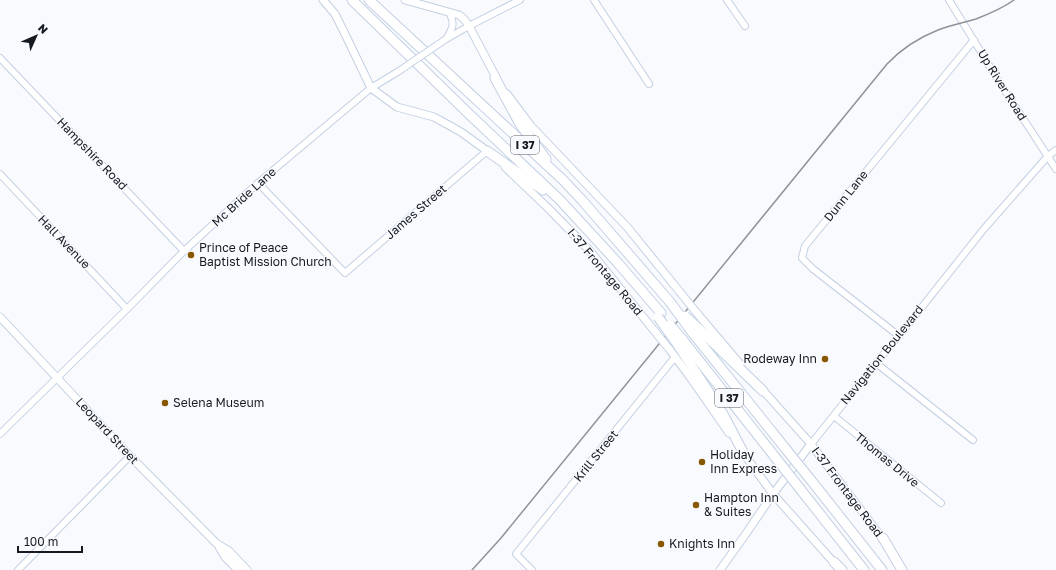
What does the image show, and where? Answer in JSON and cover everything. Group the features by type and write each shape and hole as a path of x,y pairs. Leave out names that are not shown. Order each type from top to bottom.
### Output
{"highway":[{"name":"I 37","path":"352,0 560,200 599,242 637,285 680,342 775,457 864,570"},
{"name":"I 37","path":"369,0 562,179 582,199 670,302 697,325 785,448 882,570"},
{"path":"495,78 520,124 562,179"},
{"path":"487,151 546,192 599,242"},
{"path":"697,325 763,391"},
{"path":"680,342 723,414 743,452"},
{"path":"883,538 904,570"},
{"path":"834,562 841,570"}],"main road":[{"name":"I-37 Frontage Road","path":"323,0 335,14 371,88 397,107 434,117 461,132 487,151 548,208 590,251 670,350 773,494 834,562"},
{"path":"405,0 459,15 463,18 469,26 495,78 531,126 628,228 679,291 697,325"},
{"name":"Leopard Street","path":"0,317 130,456 216,543 225,557 238,570"},
{"name":"I-37 Frontage Road","path":"763,391 811,444 883,538"},
{"name":"Navigation Boulevard","path":"720,570 773,494 811,444"},
{"name":"Leopard Street","path":"216,543 229,551 247,570"}],"street":[{"name":"Mc Bride Lane","path":"0,434 184,251 258,183 371,88 446,39 520,0"},
{"path":"594,0 649,84"},
{"path":"727,0 745,26"},
{"name":"Up River Road","path":"949,0 1000,83 1056,169"},
{"path":"446,39 454,24 449,12"},
{"name":"Dunn Lane","path":"898,336 813,269 802,258 805,246 974,40"},
{"name":"Hampshire Road","path":"0,58 184,251"},
{"name":"Navigation Boulevard","path":"811,444 983,230 1048,156 1056,150"},
{"name":"James Street","path":"258,183 345,273 487,151"},
{"name":"Hall Avenue","path":"0,174 127,309"},
{"name":"Krill Street","path":"532,570 516,554 675,357"},
{"path":"876,362 973,440"},
{"name":"Thomas Drive","path":"834,416 941,503"},
{"path":"18,570 130,456"},
{"path":"225,557 232,570"}],"railway":[{"path":"472,570 501,538 887,64 910,44 931,33 943,28 976,19 1001,8 1014,0"}],"place":[{"name":"Prince of Peace Baptist Mission Church","path":"191,255"},
{"name":"Rodeway Inn","path":"825,359"},
{"name":"Selena Museum","path":"165,403"},
{"name":"Holiday Inn Express","path":"702,462"},
{"name":"Hampton Inn & Suites","path":"696,505"},
{"name":"Knights Inn","path":"661,544"}]}
